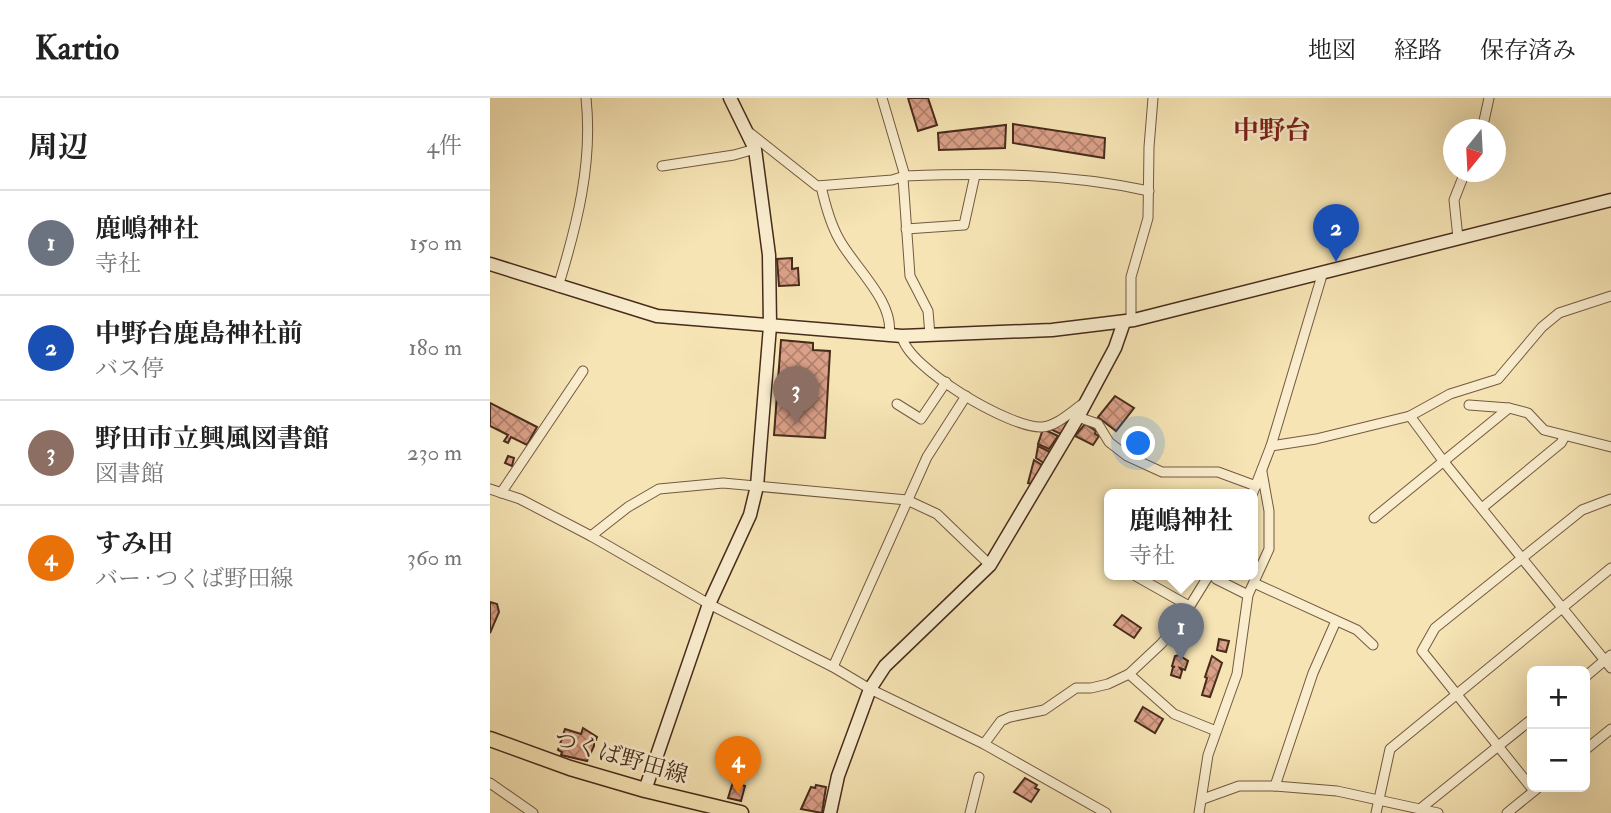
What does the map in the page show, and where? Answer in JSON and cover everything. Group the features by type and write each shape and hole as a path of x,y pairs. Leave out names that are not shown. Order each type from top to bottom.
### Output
{"main road":[{"name":"つくば野田線","path":"490,739 570,768 645,790 741,813"}],"street":[{"path":"558,287 583,195 586,98"},
{"path":"645,790 709,604 750,515 757,486 770,326 769,255 755,149 730,98"},
{"path":"882,98 904,177 910,276 928,311 930,335"},
{"path":"830,813 838,776 870,689 885,666 990,565 1079,417 1115,348 1127,321 1131,277 1148,218 1153,98"},
{"path":"1484,119 1489,98"},
{"path":"748,131 817,186 904,177 975,174 1057,176 1109,182 1149,191"},
{"path":"662,166 734,155 755,149"},
{"path":"906,229 964,225 975,174"},
{"path":"1458,238 1454,200 1461,182"},
{"path":"821,186 839,239 871,284 896,336 912,357 966,396 1002,417 1039,427 1049,426 1086,402"},
{"path":"490,264 644,314 896,336 1052,330 1127,321 1611,200"},
{"path":"1254,489 1271,446 1323,272"},
{"path":"1271,446 1316,439 1410,416 1450,394 1497,379 1542,327 1559,313 1611,296"},
{"path":"501,493 583,371"},
{"path":"897,404 921,419 946,382"},
{"path":"833,667 927,457 966,396"},
{"path":"1469,405 1528,412 1544,430 1611,447"},
{"path":"1374,518 1509,408"},
{"path":"1410,416 1444,462 1609,661 1590,674"},
{"path":"1079,417 1098,424 1109,442 1127,456 1162,472 1218,472 1252,489"},
{"path":"1482,508 1561,443 1565,436"},
{"path":"1258,574 1269,550 1271,538 1262,472"},
{"path":"592,536 628,506 659,489 723,483 907,500 937,514 990,565"},
{"path":"490,489 520,499 592,536 709,604 833,667 870,689 984,744 1107,813"},
{"path":"1527,778 1422,651 1435,628 1522,558 1582,510 1611,499"},
{"path":"1376,813 1390,749 1611,568"},
{"path":"1144,580 1189,606"},
{"path":"984,744 1001,721 1044,710 1076,688 1108,684 1129,674 1180,622 1206,580"},
{"path":"1218,580 1248,595"},
{"path":"1199,813 1206,768 1216,731 1237,674 1248,595 1255,580"},
{"path":"1254,583 1357,630 1373,645"},
{"path":"1275,786 1313,673 1336,621"},
{"path":"1129,674 1174,714 1216,731"},
{"path":"1420,809 1527,723"},
{"path":"1590,746 1611,729"},
{"path":"970,813 979,777"},
{"path":"490,783 533,813"},
{"path":"1203,799 1239,786 1275,786 1337,791 1438,813"},
{"path":"1507,813 1533,792"}],"building":[{"path":"908,98 928,98 937,125 918,131"},
{"path":"1013,124 1105,138 1104,158 1013,143"},
{"path":"1006,125 1005,148 939,150 938,133"},
{"path":"792,258 792,269 798,268 799,285 779,286 777,259"},
{"path":"781,340 813,343 813,350 830,351 825,438 774,435"},
{"path":"1115,396 1134,408 1116,431 1098,417"},
{"path":"490,403 537,427 527,445 511,437 508,443 504,441 508,435 490,426"},
{"path":"1070,418 1061,434 1050,429"},
{"path":"1085,424 1099,436 1093,445 1075,436"},
{"path":"1043,429 1058,436 1049,449 1038,444"},
{"path":"1038,446 1050,452 1044,463 1036,458"},
{"path":"508,456 514,458 512,466 505,463"},
{"path":"1034,460 1042,465 1031,484 1028,483"},
{"path":"490,602 497,604 499,612 490,633"},
{"path":"1122,615 1141,628 1134,638 1114,625"},
{"path":"1219,639 1229,641 1226,652 1217,650"},
{"path":"1179,655 1188,661 1185,670 1180,668 1180,678 1171,675 1175,667 1172,666 1175,656"},
{"path":"1212,656 1222,663 1210,697 1202,695"},
{"path":"1143,707 1163,719 1155,733 1135,721"},
{"path":"583,728 597,737 587,761 561,755 562,752 558,750 565,729 581,734"},
{"path":"1025,778 1037,785 1035,788 1039,790 1031,802 1014,792"},
{"path":"733,782 745,786 741,801 728,798"},
{"path":"816,785 826,787 822,813 801,809 811,787 815,788"}],"place":[{"name":"中野台鹿島神社前","path":"1336,262"},
{"name":"野田市立興風図書館","path":"796,424"},
{"name":"鹿嶋神社","path":"1181,661"},
{"name":"すみ田","path":"738,794"}],"district":[{"name":"中野台","path":"1272,131"}]}
